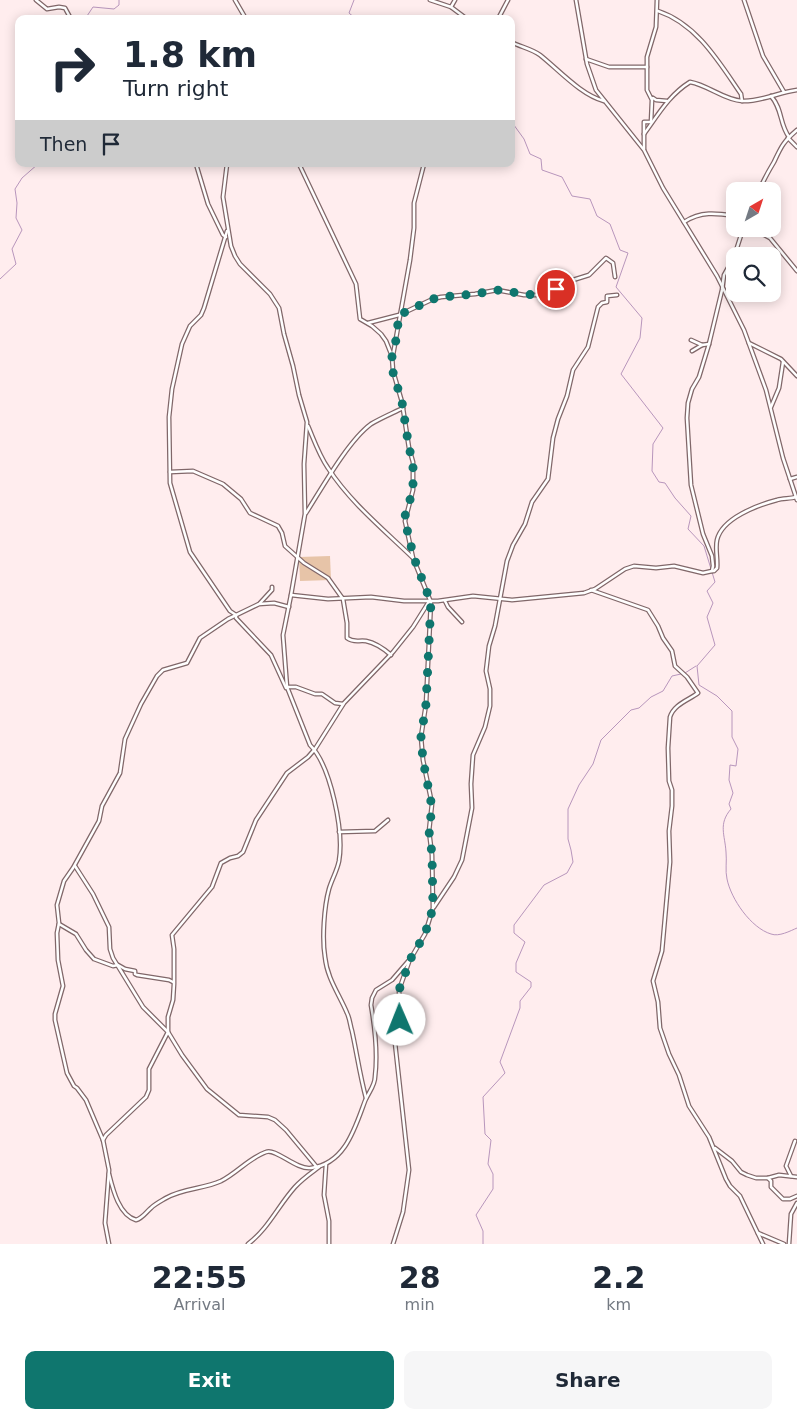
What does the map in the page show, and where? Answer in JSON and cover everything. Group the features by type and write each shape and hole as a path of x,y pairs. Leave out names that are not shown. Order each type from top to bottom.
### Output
{"street":[{"path":"36,0 47,9 65,8 69,15"},
{"path":"235,0 244,15"},
{"path":"430,0 451,8 461,15"},
{"path":"451,8 455,0"},
{"path":"500,15 508,0"},
{"path":"291,595 343,599 371,597 408,601 445,601 473,596 500,600 577,594 591,590 625,569 634,566 656,568 674,566 704,573 714,571 717,568 718,537 733,519 748,510 776,500 797,498 783,458 771,407 749,344 723,286 659,182 644,150 596,90 586,58 576,0"},
{"path":"658,0 655,31 647,54 647,90 656,100 666,101"},
{"path":"744,0 763,56 784,92"},
{"path":"658,12 678,21 707,45 741,94 742,101"},
{"path":"515,44 540,55 592,96 606,102"},
{"path":"586,58 609,67 647,66"},
{"path":"644,134 666,101 691,82 728,98 742,101 797,90"},
{"path":"771,96 779,106 784,129 797,147"},
{"path":"644,150 644,122 651,122 652,97"},
{"path":"762,182 773,164 780,147 797,130"},
{"path":"197,167 208,204 223,236 226,237"},
{"path":"226,167 222,192 231,246 237,260 270,294 279,308 284,334 293,362 298,395 307,424 323,460 331,473 362,510 414,558"},
{"path":"300,167 356,284 360,319 384,338 392,356"},
{"path":"423,167 414,203 414,228 410,260 392,356 393,371 403,408 413,462 413,490 405,519 414,558 430,600 426,704 421,737 423,760 432,807 429,831 432,854 433,908"},
{"path":"684,222 703,213 726,214"},
{"path":"228,228 202,312 190,326 181,346 171,393 169,416 170,486 188,548 229,610 236,615 236,618 272,656 310,745 315,749 332,792 339,832 340,851 339,861 327,897 324,956 334,989 348,1014 366,1098"},
{"path":"712,571 714,566 711,552 703,534 692,485 687,418 689,397 699,377 709,344 724,275 734,257 740,238"},
{"path":"770,238 797,271"},
{"path":"367,323 399,315 433,299 442,297 497,290 543,295 573,280 589,275 606,258 613,262 615,277"},
{"path":"248,1244 261,1233 297,1185 336,1156 350,1141 366,1098 375,1080 377,1054 371,1005 372,998 376,990 394,978 411,958 425,934 433,908 454,877 462,860 472,808 473,755 485,727 490,706 490,689 486,671 487,659 507,561 525,524 532,502 548,479 554,435 573,370 588,347 599,306 606,302 608,295 617,295"},
{"path":"691,340 702,345"},
{"path":"692,351 702,345 709,344"},
{"path":"749,344 776,356 789,366 797,376"},
{"path":"771,407 779,388 783,362"},
{"path":"289,694 283,635 305,514 331,473 368,427 403,408"},
{"path":"305,514 304,464 307,424"},
{"path":"170,472 193,471 228,486 241,499 250,512 273,523 282,533 284,545 304,563 328,578 343,599 347,623 347,638 353,642 366,641 378,645 391,655"},
{"path":"790,479 797,477"},
{"path":"272,587 272,590 259,604 220,623 200,638 187,663 163,670 156,676 141,704 125,739 120,772 116,782 102,806 99,820 64,881 59,896 57,905 59,924 57,950 64,986 56,1014 56,1026 62,1044 67,1073 74,1086 86,1100 103,1140 109,1174 122,1210 130,1218 136,1220 141,1218 155,1204 185,1190 220,1182 239,1168 267,1152 275,1153 303,1167 321,1166"},
{"path":"591,590 648,610 672,651 675,666 687,677 698,694 683,702 671,712 670,717 668,748 672,802 669,831 670,862 662,951 653,981 658,1002 660,1028 689,1106 705,1129 726,1179 740,1196 764,1244"},
{"path":"103,1140 146,1096 149,1090 148,1073 168,1032 168,1017 173,1000 174,949 172,935 210,889 222,863 230,858 239,856 243,852 256,820 287,773 315,749 343,704 391,655 413,627 430,600"},
{"path":"445,601 448,608 462,622"},
{"path":"259,604 274,603 289,607"},
{"path":"287,687 296,687 315,694 322,694 335,703 343,704"},
{"path":"339,832 374,831 388,820"},
{"path":"74,865 94,894 109,927 111,954 143,1007 168,1032 186,1061 214,1095 239,1115 268,1117 275,1120 286,1130 316,1166"},
{"path":"59,924 76,934 94,959 113,966 118,965 135,971 134,973 137,974 169,980 174,984"},
{"path":"392,1244 403,1212 408,1170 394,1044 400,1019 399,991 411,958"},
{"path":"791,1176 786,1166 795,1141"},
{"path":"714,1147 732,1161 743,1173 753,1177 768,1178 779,1175 797,1177"},
{"path":"326,1164 324,1195 329,1221 329,1244"},
{"path":"109,1174 105,1216 110,1244"},
{"path":"768,1178 771,1182 771,1187 782,1199 790,1200 797,1196"},
{"path":"789,1244 791,1214 797,1203"},
{"path":"757,1233 784,1244"}],"shaded area":[{"path":"330,556 331,580 300,581 299,557"}],"waterway":[{"path":"88,15 93,7 114,9 119,5 119,0"},
{"path":"351,15 349,13 354,0"},
{"path":"515,127 524,139 530,154 541,159 542,170 562,177 572,196 590,199 597,216 610,224 620,250 628,253 616,287 642,318 640,338 621,374 663,428 653,444 652,471 659,482 665,483 691,516 688,529 704,546 715,582 707,591 713,603 707,617 715,645 697,666 699,685 717,696 732,711 732,737 738,749 736,766 730,765 729,780 733,793 729,804 731,809 723,825 726,873 729,887 743,912 756,926 764,931 777,935 797,928"},
{"path":"0,279 16,264 12,249 22,230 16,218 17,203 15,189 22,178 35,167"},
{"path":"685,673 696,666"},
{"path":"483,1244 483,1231 476,1215 493,1189 493,1174 488,1164 491,1140 485,1134 483,1097 505,1073 500,1062 520,1008 520,1001 531,987 531,982 516,972 516,963 525,942 514,933 514,925 544,885 567,873 573,862 568,839 568,809 579,785 593,764 601,740 631,710 639,708 651,697 663,691 672,676 681,674"}],"route":[{"path":"400,1020 399,990 411,958 428,927 433,908 433,887 429,831 432,804 423,760 421,737 426,711 431,601 414,558 405,521 413,490 413,462 404,423 403,405 392,369 392,356 399,315 433,299 442,297 497,290 540,296 556,289"}]}
